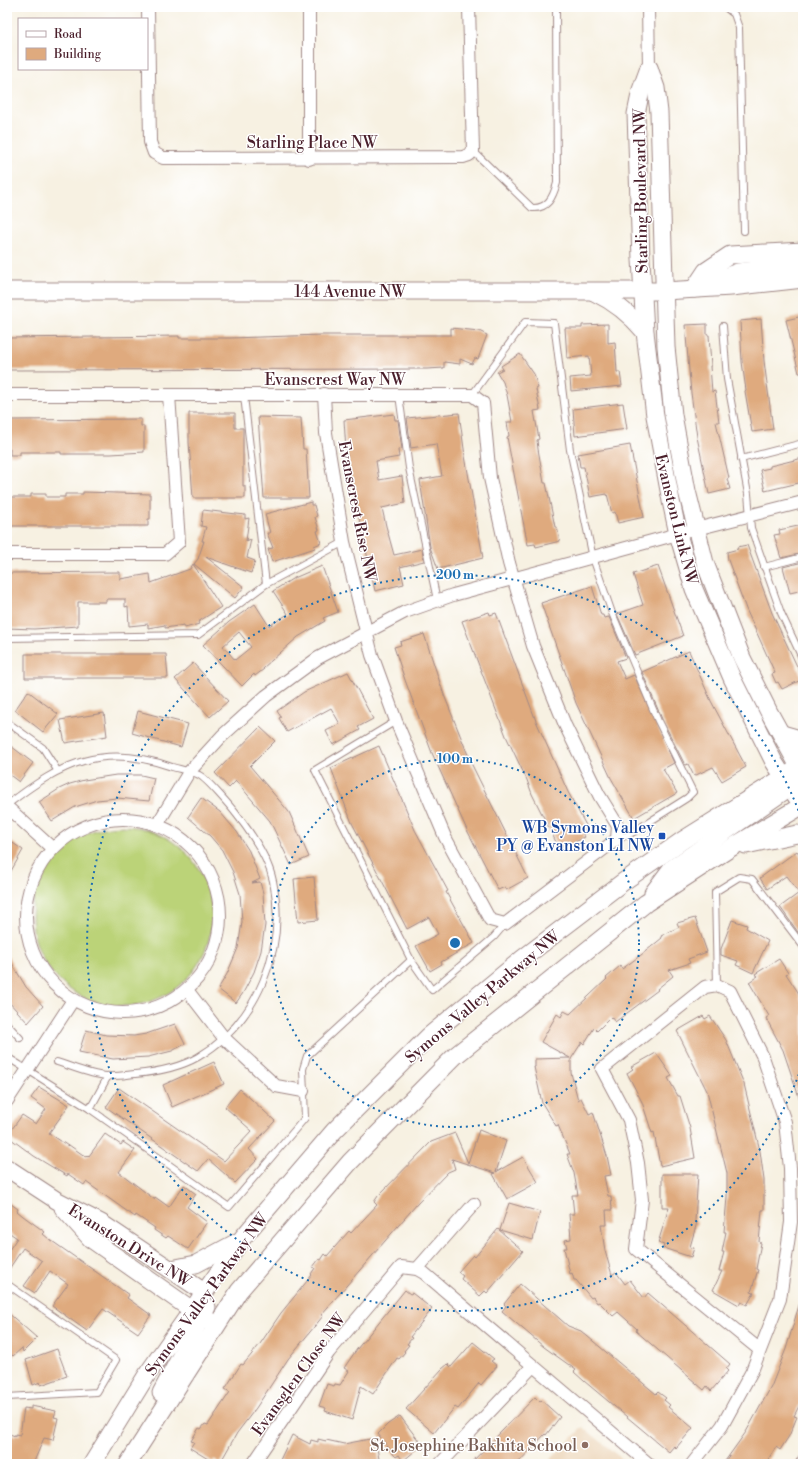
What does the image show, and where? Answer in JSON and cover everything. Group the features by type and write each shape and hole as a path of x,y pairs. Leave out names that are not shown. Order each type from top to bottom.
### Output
{"main road":[{"name":"Starling Boulevard NW","path":"642,291 636,114 641,90 649,68"},
{"name":"Starling Boulevard NW","path":"649,68 656,88 659,112 664,291"},
{"path":"694,289 706,271 730,255 803,251"},
{"name":"144 Avenue NW","path":"694,289 738,272 803,265"},
{"name":"144 Avenue NW","path":"7,291 664,291 803,279"},
{"path":"592,291 609,299 630,314 645,332"},
{"name":"Evanston Link NW","path":"642,291 645,332 659,445 687,532 705,563 742,658 802,769"},
{"name":"Evanston Link NW","path":"664,291 666,347 673,415 687,491 687,532 694,589 732,678 786,782 803,805"},
{"path":"782,734 803,740"},
{"name":"Symons Valley Parkway NW","path":"128,1464 203,1317 204,1292 241,1240 334,1131 429,1036 522,959 623,882 683,840 786,782 802,769"},
{"path":"646,903 671,869 786,782"},
{"name":"Symons Valley Parkway NW","path":"92,1464 148,1373 203,1317 239,1291 350,1162 455,1056 646,903 729,849 803,805"},
{"path":"729,849 769,839 797,834 803,835"},
{"name":"Evanston Drive NW","path":"7,1168 56,1200 101,1224 204,1292"},
{"name":"Evanston Drive NW","path":"56,1200 91,1239 203,1317"},
{"path":"171,1269 196,1264 241,1240"},
{"path":"122,1464 203,1317"}],"street":[{"name":"Starling Place NW","path":"148,7 150,142 154,153 164,158 309,159 463,157 469,156 473,151"},
{"path":"309,159 310,7"},
{"path":"470,7 473,151"},
{"name":"Starling Boulevard NW","path":"648,7 649,68"},
{"name":"Evanscrest Rise NW","path":"324,394 326,432 344,542 372,655 396,721 452,851 490,920 505,924"},
{"name":"Evanscrest Way NW","path":"7,395 472,395"},
{"path":"7,554 165,554 179,542 168,395"},
{"path":"472,395 483,403 490,478 514,579 533,646 565,725 600,795 618,826 617,839 505,924"},
{"path":"157,825 189,772 222,736 266,696 318,658 405,612 438,600 803,502"},
{"path":"7,806 53,849"},
{"path":"130,819 157,825 186,842 208,868 219,899 219,933 208,964 187,990 161,1006 132,1013 101,1011 73,1000 54,984 38,965 29,942 27,929 26,917 29,892 38,869 53,849 75,832 102,822 130,819"},
{"path":"692,1464 722,1426 752,1371 780,1299 797,1222 785,1122 762,1057 748,1027 730,991 718,985 705,987 602,1070 629,1120 638,1164 642,1200 636,1249 760,1350"},
{"path":"187,990 224,1038 276,1086 303,1091"},
{"path":"7,1101 73,1000"},
{"path":"474,1204 417,1269 649,1464"},
{"name":"Evansglen Close NW","path":"252,1464 329,1352 401,1267 417,1269"},
{"path":"440,1464 533,1366"}],"lane":[{"path":"473,151 532,208 540,208 551,200 557,183 556,7"},
{"path":"725,7 734,14 740,28 744,231"},
{"path":"472,395 525,322 554,323 570,450 593,558 612,613 658,721 693,792 630,834 617,839"},
{"path":"722,326 727,379 748,494 751,528 781,613 803,660"},
{"path":"399,395 409,468 438,600"},
{"path":"244,396 266,584"},
{"path":"741,459 803,443"},
{"path":"7,638 198,635 266,584 344,542"},
{"path":"764,567 803,558"},
{"path":"396,721 316,770 411,960 432,990 494,937 505,924"},
{"path":"7,722 43,748 57,770"},
{"path":"7,806 31,787 57,770 84,760 114,755 156,761 199,774 231,807 247,828 262,851 273,880 276,906 276,936 270,961 261,988 249,1012 234,1030 198,1057 158,1072 108,1076 57,1062"},
{"path":"718,985 715,892 739,877 752,880 803,946"},
{"path":"7,1057 90,1109 230,1207 305,1118 303,1069 307,1056 411,960"},
{"path":"7,1024 20,1038"},
{"path":"90,1109 108,1076"},
{"path":"7,1284 116,1360 97,1392 7,1397"},
{"path":"798,1464 803,1456"}],"shaded area":[{"name":"St. Josephine Bakhita School","path":"583,1427 628,1464 546,1464"}],"green space":[{"path":"131,826 140,827 165,836 186,852 202,873 211,898 211,934 202,959 186,980 165,996 157,999 140,1005 113,1006 104,1005 79,996 65,986 52,973 42,959 33,934 32,907 33,898 42,873 52,859 65,846 79,836 104,827"}],"building":[{"path":"803,316 803,373 799,373 786,320"},
{"path":"761,319 764,361 773,429 752,432 745,391 740,321"},
{"path":"608,324 608,343 615,342 617,372 620,372 622,386 571,391 570,378 591,376 589,356 567,358 565,328 582,328 582,325"},
{"path":"707,324 712,392 715,391 719,422 716,422 729,478 727,479 730,489 709,494 697,437 691,393 685,325"},
{"path":"451,328 479,331 487,335 478,359 475,358 472,364 460,359 460,364 444,362 444,368 427,369 7,370 7,338 179,336 179,338 230,338 322,335 451,335"},
{"path":"520,354 534,374 538,388 536,389 540,410 534,411 539,439 537,440 538,449 544,483 546,483 555,527 557,527 560,541 536,547 535,544 528,545 507,437 509,436 507,422 512,422 507,395 503,382 497,372 503,369 501,366"},
{"path":"623,403 627,429 575,436 573,409"},
{"path":"189,413 235,413 235,428 243,428 243,486 245,486 245,498 193,498 189,442"},
{"path":"459,413 483,558 438,569 430,547 420,480 442,476 436,444 411,448 407,418"},
{"path":"394,414 395,420 398,420 402,449 398,450 399,457 376,461 379,480 402,476 405,503 382,508 394,555 422,549 424,561 400,567 404,584 375,591 355,500 346,450 344,420"},
{"path":"258,417 301,418 303,449 306,449 309,498 264,498"},
{"path":"141,419 141,426 144,426 144,452 111,454 61,454 61,452 20,452 20,455 10,455 10,449 7,449 7,427 10,427 10,420"},
{"path":"630,445 644,517 618,523 615,512 612,513 607,494 590,497 584,467 580,467 578,454"},
{"path":"803,458 803,482 765,491 760,470"},
{"path":"83,492 150,494 150,519 148,519 148,526 7,526 7,497 31,497 31,494 46,494 46,497 65,497 65,494 83,494"},
{"path":"311,502 311,505 314,505 317,516 315,517 319,530 317,531 321,543 314,546 315,548 272,562 268,549 273,548 267,533 270,533 265,514"},
{"path":"203,510 245,515 245,519 249,518 246,541 251,539 247,558 255,561 251,573 206,557 244,587 235,598 194,564 198,559 204,541 202,541 206,527 201,526"},
{"path":"803,525 803,553 781,558 774,535 780,534 779,530"},
{"path":"747,545 772,613 803,679 782,689 778,682 776,683 772,674 775,673 746,609 728,560 727,552 738,549 737,547"},
{"path":"803,562 803,590 790,593 783,567"},
{"path":"193,564 221,607 198,622 199,624 185,628 184,625 165,628 165,625 148,628 148,624 129,626 128,606 125,607 125,599 106,599 106,602 78,602 78,626 34,629 7,628 7,573 120,572 120,579 150,574 151,583 190,569"},
{"path":"322,566 338,612 323,618 325,621 298,637 263,668 264,669 255,676 254,674 242,686 203,645 229,622 255,604 269,626 288,614 273,591 292,579","holes":["239,632 251,647 235,660 223,646"]},
{"path":"658,566 683,636 635,655 617,614 643,605 633,574"},
{"path":"592,586 601,615 603,615 604,618 609,617 626,658 617,661 625,679 634,675 674,763 663,769 677,793 634,818 611,778 576,703 541,603"},
{"path":"489,612 490,615 496,613 536,721 568,792 589,831 583,834 585,837 560,850 532,794 506,736 462,621"},
{"path":"424,634 444,695 472,765 528,878 506,890 505,887 498,890 467,830 432,753 394,647 401,645 400,642"},
{"path":"689,651 711,701 746,767 722,781 713,767 694,776 688,764 685,765 662,719 642,672"},
{"path":"25,654 166,654 168,678 25,678"},
{"path":"193,663 228,701 210,717 175,679"},
{"path":"348,672 373,719 358,727 360,730 333,745 326,731 340,724 331,708 287,732 279,718 281,717 277,711 304,692"},
{"path":"28,691 58,714 43,732 15,710"},
{"path":"138,711 188,724 181,747 132,733"},
{"path":"104,713 107,736 65,743 60,720"},
{"path":"260,727 275,741 250,766 289,812 309,857 291,865 270,821 236,781 229,788 215,773"},
{"path":"7,743 33,763 19,782 7,773"},
{"path":"379,746 415,830 448,891 446,892 474,943 441,962 442,964 430,971 416,946 438,934 429,917 407,929 352,823 331,768"},
{"path":"116,775 141,775 154,778 149,801 117,798 97,800 75,807 52,821 39,802 70,784 84,780"},
{"path":"201,798 220,812 237,832 249,851 260,879 252,883 260,882 263,893 265,925 261,951 254,972 236,1003 218,989 227,974 238,948 242,922 240,894 233,872 222,850 210,836 188,817"},
{"path":"7,839 23,850 7,878"},
{"path":"797,851 803,859 803,939 780,907 799,893 786,876 767,889 760,878"},
{"path":"314,877 318,920 298,922 294,879"},
{"path":"695,918 707,952 688,959 690,963 669,970 673,976 657,989 658,990 615,1022 611,1017 597,1031 594,1028 584,1044 582,1042 571,1059 571,1073 578,1100 581,1098 589,1114 593,1112 607,1156 611,1175 604,1176 608,1196 611,1196 612,1210 606,1210 607,1225 601,1225 605,1251 612,1275 616,1272 625,1284 630,1280 644,1298 648,1293 730,1364 726,1369 728,1371 711,1391 707,1386 704,1390 636,1331 637,1329 618,1312 613,1316 599,1302 597,1303 576,1280 574,1280 572,1273 570,1274 564,1248 567,1248 565,1240 571,1239 569,1214 574,1214 572,1195 578,1195 574,1173 567,1154 570,1154 558,1125 556,1126 542,1103 534,1067 535,1059 570,1058 541,1042 557,1014 561,1017 564,1011 570,1014 620,966 622,969 662,938 661,936 679,927 677,923"},
{"path":"732,920 747,925 746,928 768,941 753,973 736,965 738,961 721,955 721,949"},
{"path":"7,955 26,987 43,1006 28,1023 7,1000"},
{"path":"779,959 788,973 786,974 798,992 803,1005 803,1103 801,1103 783,1050 766,1018 769,1016 749,982 758,976 755,974"},
{"path":"703,1016 705,1019 710,1016 726,1040 744,1084 760,1151 764,1180 764,1210 762,1210 759,1242 761,1243 756,1269 758,1270 751,1292 754,1293 747,1305 741,1302 739,1305 713,1290 722,1271 719,1271 724,1252 722,1252 726,1232 724,1232 727,1197 727,1173 707,1091 677,1031"},
{"path":"175,1024 185,1044 172,1051 148,1057 113,1059 79,1052 86,1030 106,1035 134,1036 146,1034"},
{"path":"656,1053 672,1076 668,1078 678,1096 680,1096 690,1128 695,1158 660,1166 654,1132 652,1133 642,1102 627,1073 633,1069 631,1067"},
{"path":"214,1062 224,1084 172,1107 163,1085"},
{"path":"39,1087 69,1105 49,1133 68,1146 69,1145 86,1157 88,1155 89,1156 105,1134 121,1145 123,1142 135,1150 119,1172 154,1199 155,1197 169,1207 184,1185 196,1194 187,1207 207,1222 188,1249 168,1236 166,1238 154,1230 155,1228 136,1215 135,1217 86,1182 84,1185 68,1174 67,1176 34,1156 7,1136 22,1115 36,1124 46,1109 31,1098"},
{"path":"119,1088 224,1161 252,1131 225,1107 240,1089 275,1121 249,1149 258,1159 235,1183 208,1159 198,1171 106,1107"},
{"path":"479,1130 506,1141 496,1172 523,1157 538,1182 507,1199 493,1174 495,1173 452,1159 455,1169 448,1172 417,1204 321,1315 323,1316 288,1359 256,1408 237,1433 220,1463 214,1459 213,1462 190,1448 194,1442 191,1441 199,1428 201,1429 205,1424 208,1425 230,1392 225,1389 241,1364 243,1365 260,1344 281,1313 312,1275 311,1274 315,1268 313,1267 319,1259 321,1260 325,1254 327,1256 349,1231 351,1233 377,1205 374,1202 378,1196 431,1142 455,1133 468,1163"},
{"path":"662,1174 698,1174 695,1221 697,1222 690,1247 694,1248 691,1257 663,1248 664,1245 658,1243 669,1207 662,1207"},
{"path":"7,1201 18,1209 17,1211 23,1216 45,1232 43,1234 49,1239 129,1295 127,1298 151,1315 138,1333 103,1309 87,1331 52,1306 68,1284 50,1271 35,1293 24,1286 42,1261 23,1248 7,1272 7,1253 17,1238 7,1231"},
{"path":"509,1203 540,1212 533,1240 500,1230"},
{"path":"498,1229 523,1251 487,1293 485,1291 480,1296 461,1279 463,1276 458,1272 473,1255 475,1257"},
{"path":"520,1284 568,1326 581,1331 656,1394 658,1392 666,1398 664,1400 670,1405 668,1407 693,1428 676,1448 674,1446 669,1452 584,1381 574,1372 576,1370 544,1347 502,1311 506,1306 504,1304"},
{"path":"405,1290 410,1294 412,1293 432,1309 410,1337 412,1338 407,1344 409,1345 404,1351 405,1352 399,1359 397,1358 373,1394 361,1386 352,1420 325,1411 326,1408 319,1406 327,1384 334,1386 335,1384 340,1385 349,1371 344,1368 357,1349"},
{"path":"800,1302 803,1302 803,1398 794,1416 797,1417 789,1436 780,1450 776,1447 765,1464 723,1464 746,1432 771,1387 786,1349"},
{"path":"7,1312 37,1338 23,1352 22,1348 13,1356 7,1350"},
{"path":"473,1342 494,1359 491,1361 497,1366 481,1385 479,1383 458,1409 455,1407 434,1433 406,1409 442,1369 448,1364 451,1367"},
{"path":"57,1349 67,1376 41,1385 40,1382 33,1385 26,1360"},
{"path":"535,1397 540,1402 541,1400 560,1417 546,1435 545,1434 517,1464 470,1464"},
{"path":"31,1406 56,1411 54,1417 58,1418 53,1440 44,1438 33,1464 7,1464 7,1433 15,1436 15,1434 20,1435 24,1408 31,1409"},
{"path":"400,1416 422,1445 403,1461 399,1455 396,1457 394,1455 378,1434 388,1424"},
{"path":"292,1435 310,1444 311,1440 318,1442 318,1439 344,1444 375,1438 380,1464 282,1464 283,1461 280,1460"}],"place":[{"name":"WB Symons Valley PY @ Evanston LI NW","path":"662,836"},
{"name":"St. Josephine Bakhita School","path":"585,1445"}]}
